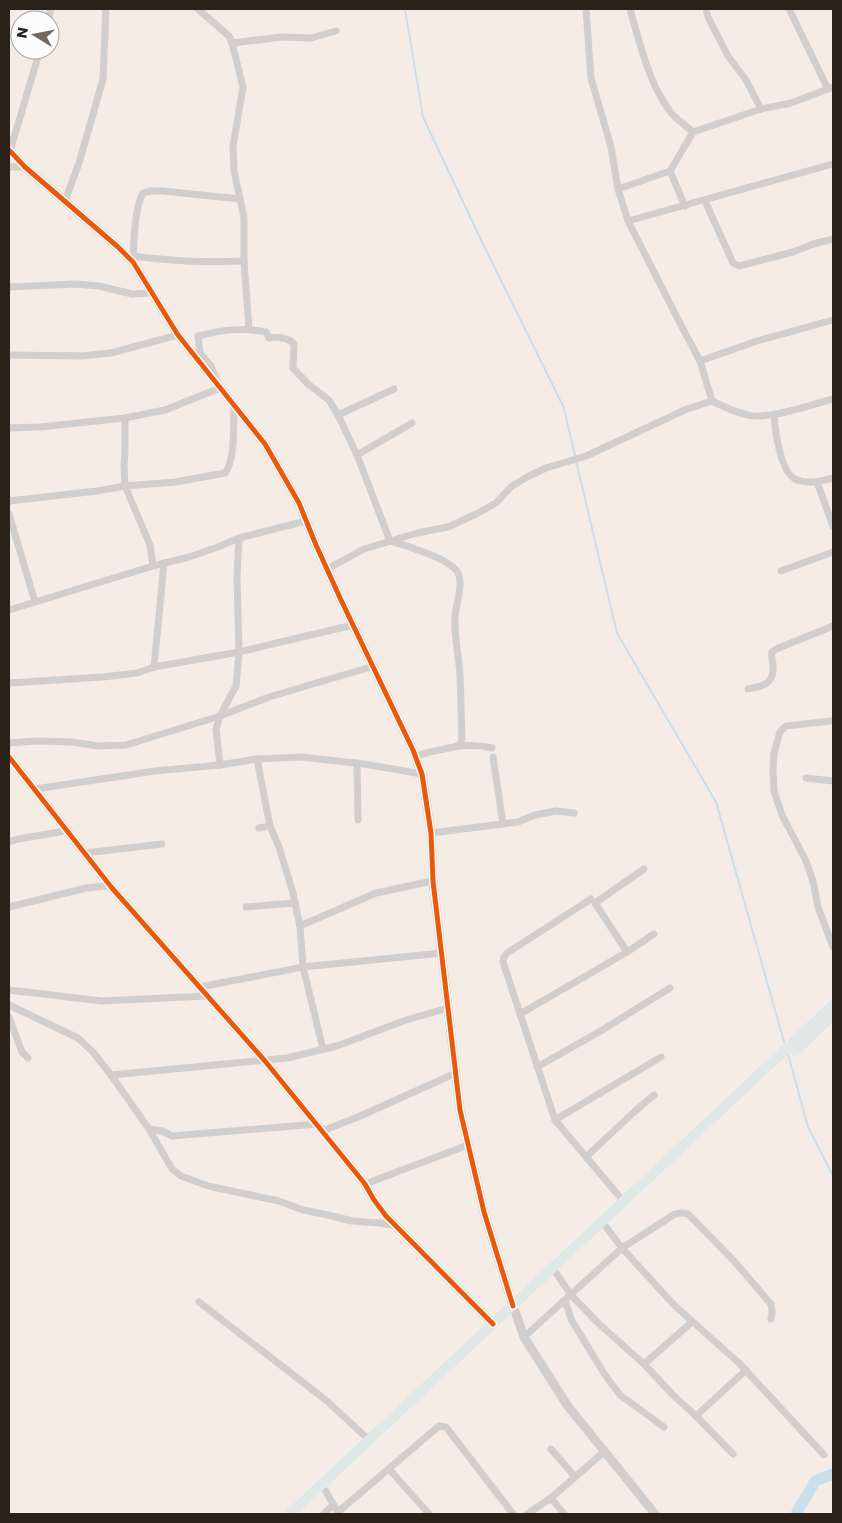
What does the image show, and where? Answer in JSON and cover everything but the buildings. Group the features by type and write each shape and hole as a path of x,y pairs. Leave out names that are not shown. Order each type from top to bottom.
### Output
{"main road":[{"path":"290,1514 369,1440 414,1402 833,1005"},
{"path":"300,1514 493,1324 556,1273 832,1019"}],"street":[{"path":"65,201 79,163 103,79 106,9"},
{"path":"198,9 229,36 243,86 233,146 234,171 244,218 244,261 249,328"},
{"path":"586,9 591,78 611,147 618,189 628,222 700,360 712,401"},
{"path":"630,9 658,92 674,116 693,132"},
{"path":"706,9 708,18 728,56 746,80 762,109"},
{"path":"618,189 670,172 693,132 762,109 792,104 831,88 789,9"},
{"path":"232,43 282,37 311,38 336,31"},
{"path":"37,60 9,151 25,167 133,259 178,335 265,444 299,503 353,626 374,666 415,756 422,774 431,833 433,881 460,1110 484,1212 514,1308 524,1337 567,1405 655,1514"},
{"path":"628,222 833,164"},
{"path":"9,167 25,167"},
{"path":"670,172 684,206"},
{"path":"133,259 134,236 140,198 143,193 163,191 240,199"},
{"path":"705,201 733,263 736,265 740,266 793,252 833,239"},
{"path":"133,259 216,263 244,261"},
{"path":"9,288 76,284 99,286 132,294 152,293"},
{"path":"700,360 757,341 833,320"},
{"path":"220,388 211,366 200,353 198,336 219,330 249,328 266,332 269,338 290,340 294,344 293,368 308,384 329,400 338,414 357,455 390,541"},
{"path":"9,355 83,356 111,353 178,335"},
{"path":"9,428 40,427 125,418 165,410 220,388"},
{"path":"338,414 394,389"},
{"path":"327,569 364,549 455,524 496,502 512,486 529,476 546,468 586,456 679,413 712,401 752,416 774,414 833,399"},
{"path":"9,500 175,482 224,472 232,458 234,404"},
{"path":"774,414 775,436 789,474 796,479 808,482 833,478"},
{"path":"125,418 125,486 150,545 153,566"},
{"path":"357,455 412,423"},
{"path":"817,482 833,526"},
{"path":"9,514 35,602"},
{"path":"9,610 218,548 239,538 306,521"},
{"path":"220,765 216,729 220,716 236,686 239,652 237,601 239,538"},
{"path":"390,541 409,546 442,560 454,567 458,573 460,582 455,619 460,675 462,736 461,743 457,746"},
{"path":"781,571 833,552"},
{"path":"154,668 164,563"},
{"path":"9,683 137,673 353,626"},
{"path":"748,689 768,683 772,672 772,652 776,648 833,626"},
{"path":"9,743 38,741 118,746 220,716 269,697 374,666"},
{"path":"831,721 786,726 780,732 774,753 773,772 774,791 782,815 806,861 813,881 818,906 833,947"},
{"path":"415,756 457,746 481,745 492,748"},
{"path":"9,757 112,888 265,1061 365,1184 379,1208 493,1324"},
{"path":"35,789 155,770 220,765 257,759 301,757 357,763 422,774"},
{"path":"493,757 504,824"},
{"path":"257,759 270,826 279,847 295,903 300,926 303,967 324,1049"},
{"path":"357,763 358,820"},
{"path":"806,778 833,781"},
{"path":"431,833 518,822 535,815 556,811 574,813"},
{"path":"260,828 270,826"},
{"path":"9,842 66,830"},
{"path":"85,853 162,844"},
{"path":"627,952 594,903 644,869"},
{"path":"300,926 376,893 433,881"},
{"path":"9,907 86,888 105,886 112,888"},
{"path":"591,899 507,953 503,962 555,1120 624,1202"},
{"path":"246,907 295,903"},
{"path":"520,1014 627,952 654,934"},
{"path":"200,987 303,967 442,953"},
{"path":"537,1067 599,1032 670,988"},
{"path":"9,990 102,1001 206,996"},
{"path":"9,1005 78,1038 93,1052 149,1129 172,1168 181,1176 208,1186 279,1201 303,1210 328,1216 352,1221 397,1226"},
{"path":"111,1075 286,1058 337,1046 406,1020 448,1008"},
{"path":"9,1017 22,1052 28,1058"},
{"path":"555,1120 661,1057"},
{"path":"149,1129 162,1131 172,1136 319,1127 358,1117 456,1073"},
{"path":"586,1157 654,1095"},
{"path":"365,1184 468,1145"},
{"path":"524,1337 622,1248 675,1214 682,1213 688,1214 734,1261 771,1304 771,1319"},
{"path":"606,1227 622,1248 674,1305 746,1370 824,1455"},
{"path":"556,1273 571,1295 599,1324 644,1364 733,1454"},
{"path":"565,1300 571,1319 605,1375 620,1395 664,1428"},
{"path":"199,1302 327,1401 369,1440"},
{"path":"644,1364 692,1322"},
{"path":"696,1416 746,1370"},
{"path":"325,1490 339,1513 442,1425 446,1427 513,1514"},
{"path":"551,1449 574,1477"},
{"path":"527,1514 551,1498 605,1451"},
{"path":"389,1469 429,1514"},
{"path":"551,1498 564,1514"},
{"path":"324,1514 333,1505"}],"waterway":[{"path":"405,9 423,117 564,408 575,456"},
{"path":"576,461 617,633 716,802 785,1045"},
{"path":"788,1054 808,1127 833,1176"},
{"path":"796,1514 815,1481 833,1474"}],"cycle path":[{"path":"9,150 25,167 133,262 178,335 265,444 299,503 341,600 413,750 422,774 431,833 433,881 460,1110 484,1212 513,1306"},
{"path":"9,757 112,888 265,1061 365,1184 386,1216 493,1324"}]}
